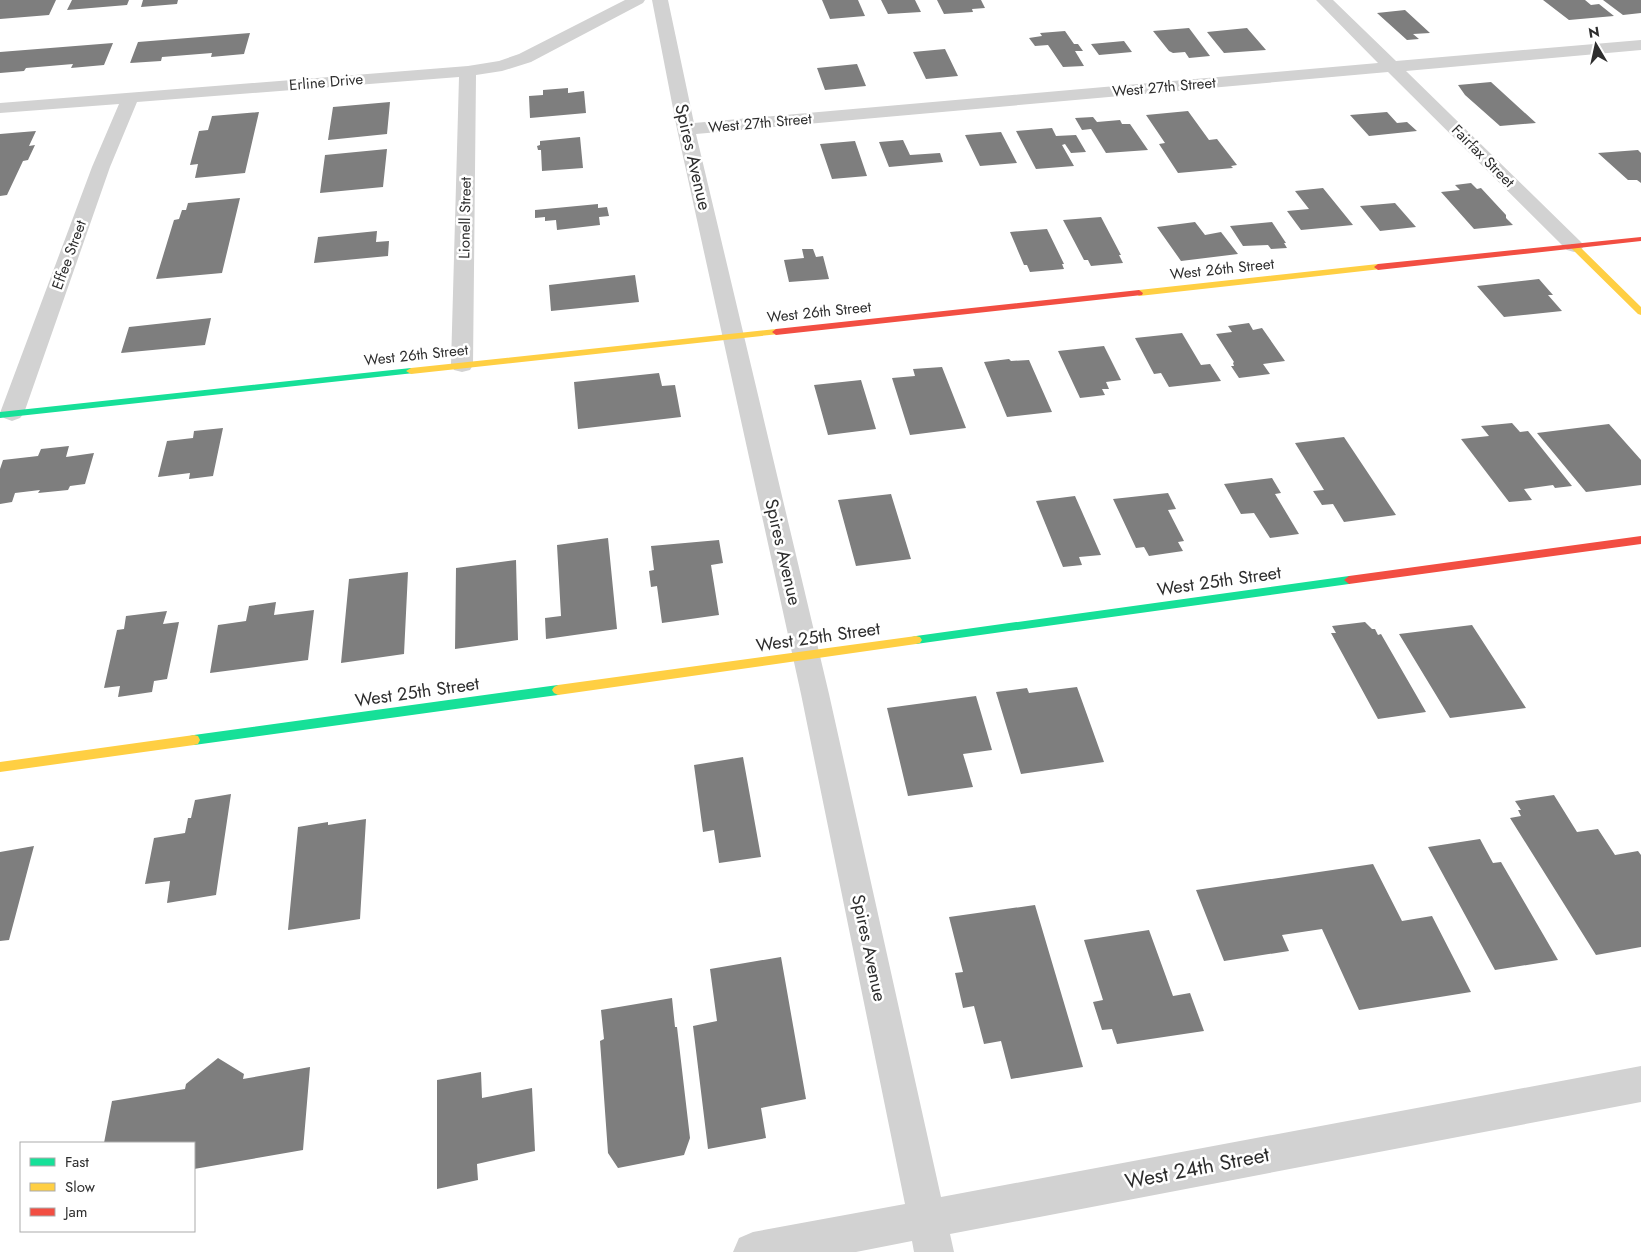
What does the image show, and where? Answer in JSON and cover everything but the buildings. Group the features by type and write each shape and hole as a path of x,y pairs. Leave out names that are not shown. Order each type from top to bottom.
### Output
{"main road":[{"name":"West 26th Street","path":"6,414 1641,239"},
{"name":"Fairfax Street","path":"1574,246 1641,312"},
{"name":"West 25th Street","path":"0,767 1641,540"}],"street":[{"name":"Erline Drive","path":"0,108 468,71 502,66 525,58 638,0"},
{"name":"Spires Avenue","path":"660,0 686,129 806,656 931,1235"},
{"name":"Fairfax Street","path":"1324,0 1574,246"},
{"name":"West 27th Street","path":"686,129 1641,45"},
{"name":"Lionell Street","path":"462,365 468,71"},
{"name":"Effee Street","path":"6,414 101,167 130,98"},
{"name":"West 24th Street","path":"753,1252 931,1235 1641,1084"}],"traffic: fast":[{"path":"0,415 411,371"},
{"path":"916,640 1349,580"},
{"path":"194,740 558,690"}],"traffic: slow":[{"path":"1574,246 1641,312"},
{"path":"1139,293 1378,267"},
{"path":"411,371 776,332"},
{"path":"558,690 916,640"},
{"path":"0,767 194,740"}],"traffic: jam":[{"path":"1378,267 1641,239"},
{"path":"776,332 1139,293"},
{"path":"1349,580 1641,540"}]}
